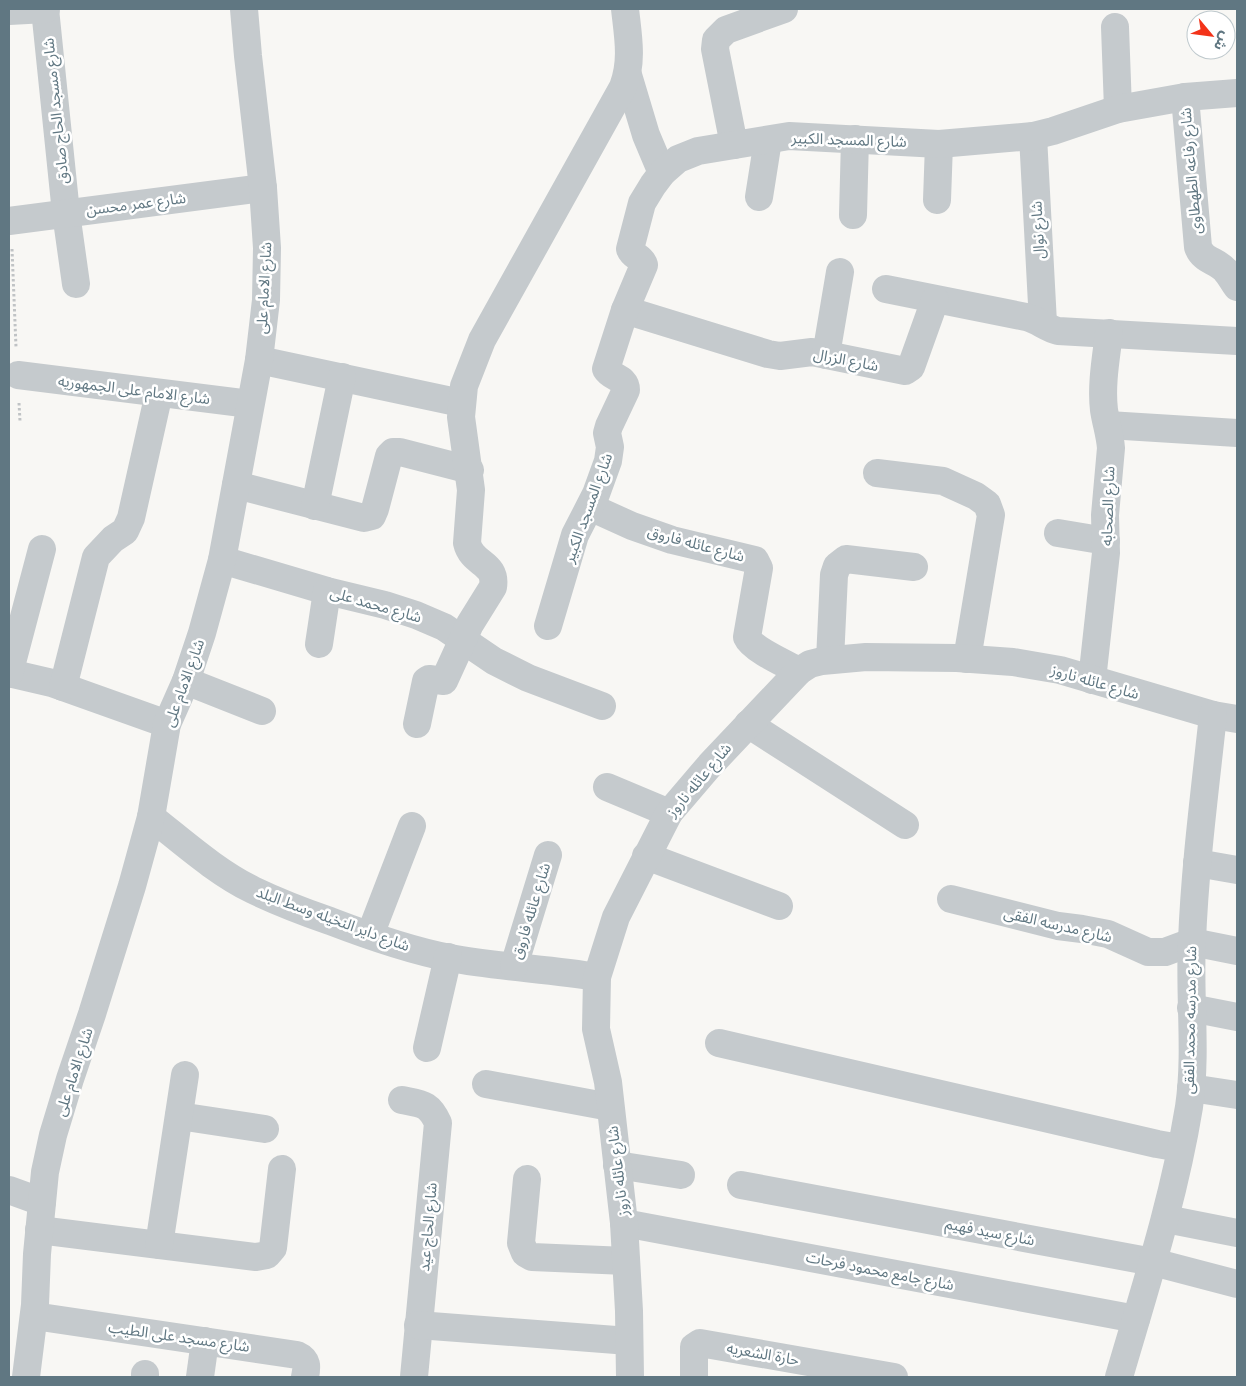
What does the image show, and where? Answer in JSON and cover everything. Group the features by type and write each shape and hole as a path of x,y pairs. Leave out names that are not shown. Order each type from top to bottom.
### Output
{"street":[{"path":"9,11 46,9"},
{"name":"شارع مسجد الحاج صادق","path":"46,9 66,213 76,284"},
{"name":"شارع الامام على","path":"26,1377 34,1316 39,1230 45,1172 53,1136 129,895 151,817 168,724 186,681 202,633 222,560 259,360 266,300 267,248 263,188 244,9"},
{"path":"417,724 426,681 429,679 444,681 462,639 493,587 495,578 492,572 468,550 471,490 470,470 463,442 461,417 464,386 482,340 618,97 628,75 630,60 625,9"},
{"path":"734,145 715,49 716,40 726,30 784,9"},
{"path":"1115,28 1118,109"},
{"path":"628,75 646,135 662,173"},
{"name":"شارع المسجد الكبير","path":"548,626 575,535 590,507 608,460 610,447 609,426 626,390 624,382 608,372 606,368 625,310 644,265 641,259 634,255 630,249 636,224 642,203 662,173 678,159 698,151 789,136 939,144 1033,136 1118,109 1185,97 1237,93"},
{"name":"شارع رفاعه الطهطاوى","path":"1185,97 1198,247 1205,258 1224,269 1237,287"},
{"name":"شارع نوال","path":"1033,136 1044,323"},
{"path":"853,215 855,139"},
{"path":"760,197 768,140"},
{"path":"937,200 939,144"},
{"name":"شارع عمر محسن","path":"10,221 263,188"},
{"path":"826,355 840,272"},
{"path":"886,288 935,300 1026,317 1044,323 1050,329 1058,331 1237,341"},
{"name":"شارع الزرال","path":"625,310 768,354 780,356 812,352 905,371 911,367 935,300"},
{"name":"شارع الصحابه","path":"1092,680 1106,553 1106,515 1111,448 1104,411 1103,392 1109,333"},
{"path":"259,360 461,403"},
{"name":"شارع الامام على الجمهوريه","path":"18,375 250,404"},
{"path":"315,506 342,377"},
{"path":"63,687 96,557 125,531 131,518 159,393"},
{"path":"1108,425 1237,433"},
{"path":"236,485 364,518 372,516 389,456 393,452 400,452 470,470"},
{"path":"877,472 943,481 976,496 987,504 991,515 967,658"},
{"name":"شارع عائله فاروق","path":"590,507 632,526 672,540 756,560 759,568 747,636 748,640 799,671"},
{"path":"1058,533 1106,541"},
{"path":"42,549 9,674 52,682 168,724"},
{"path":"830,660 834,575 837,566 846,559 914,567"},
{"name":"شارع محمد على","path":"222,560 416,615 444,627 494,661 528,678 602,706"},
{"path":"319,644 327,591"},
{"name":"شارع عائله ناروز","path":"630,1377 624,1223 608,1082 596,1030 597,977 616,917 669,812 710,765 799,671 810,664 830,660 866,657 967,658 1013,662 1060,670 1225,717"},
{"path":"186,681 262,711"},
{"name":"شارع مدرسه محمد الفقى","path":"1119,1377 1166,1219 1176,1177 1191,1088 1193,1059 1191,1008 1192,942 1197,863 1225,717"},
{"path":"748,724 905,825"},
{"path":"607,787 669,812"},
{"name":"شارع داير النخيله وسط البلد","path":"151,817 217,868 251,890 370,936 448,957 597,977"},
{"path":"370,936 412,826"},
{"name":"شارع عائله فاروق","path":"514,966 548,855"},
{"path":"646,856 779,906"},
{"path":"1197,863 1237,870"},
{"name":"شارع مدرسه الفقى","path":"951,899 1058,926 1108,934 1148,952 1165,952 1192,942"},
{"path":"1192,942 1237,951"},
{"path":"427,1048 448,957"},
{"path":"1191,1008 1237,1017"},
{"path":"719,1043 1180,1148"},
{"path":"159,1245 185,1075"},
{"path":"486,1084 610,1107"},
{"path":"1191,1088 1237,1095"},
{"name":"شارع الحاج عيد","path":"402,1100 425,1104 433,1112 438,1123 414,1377"},
{"path":"179,1116 265,1128"},
{"path":"617,1165 681,1175"},
{"path":"39,1230 256,1257 267,1255 273,1248 282,1169"},
{"path":"527,1179 521,1243 525,1253 532,1257 626,1261"},
{"name":"شارع سيد فهيم","path":"741,1185 1153,1262 1237,1284"},
{"path":"9,1190 42,1202"},
{"path":"1166,1219 1237,1233"},
{"name":"شارع جامع محمود فرحات","path":"624,1223 1136,1318"},
{"name":"شارع مسجد على الطيب","path":"34,1316 297,1355 306,1362 305,1377"},
{"path":"418,1325 629,1341"},
{"path":"200,1377 204,1341"},
{"name":"حارة الشعريه","path":"694,1377 694,1347 700,1343 894,1377"}],"path":[{"path":"10,221 20,421"}]}
